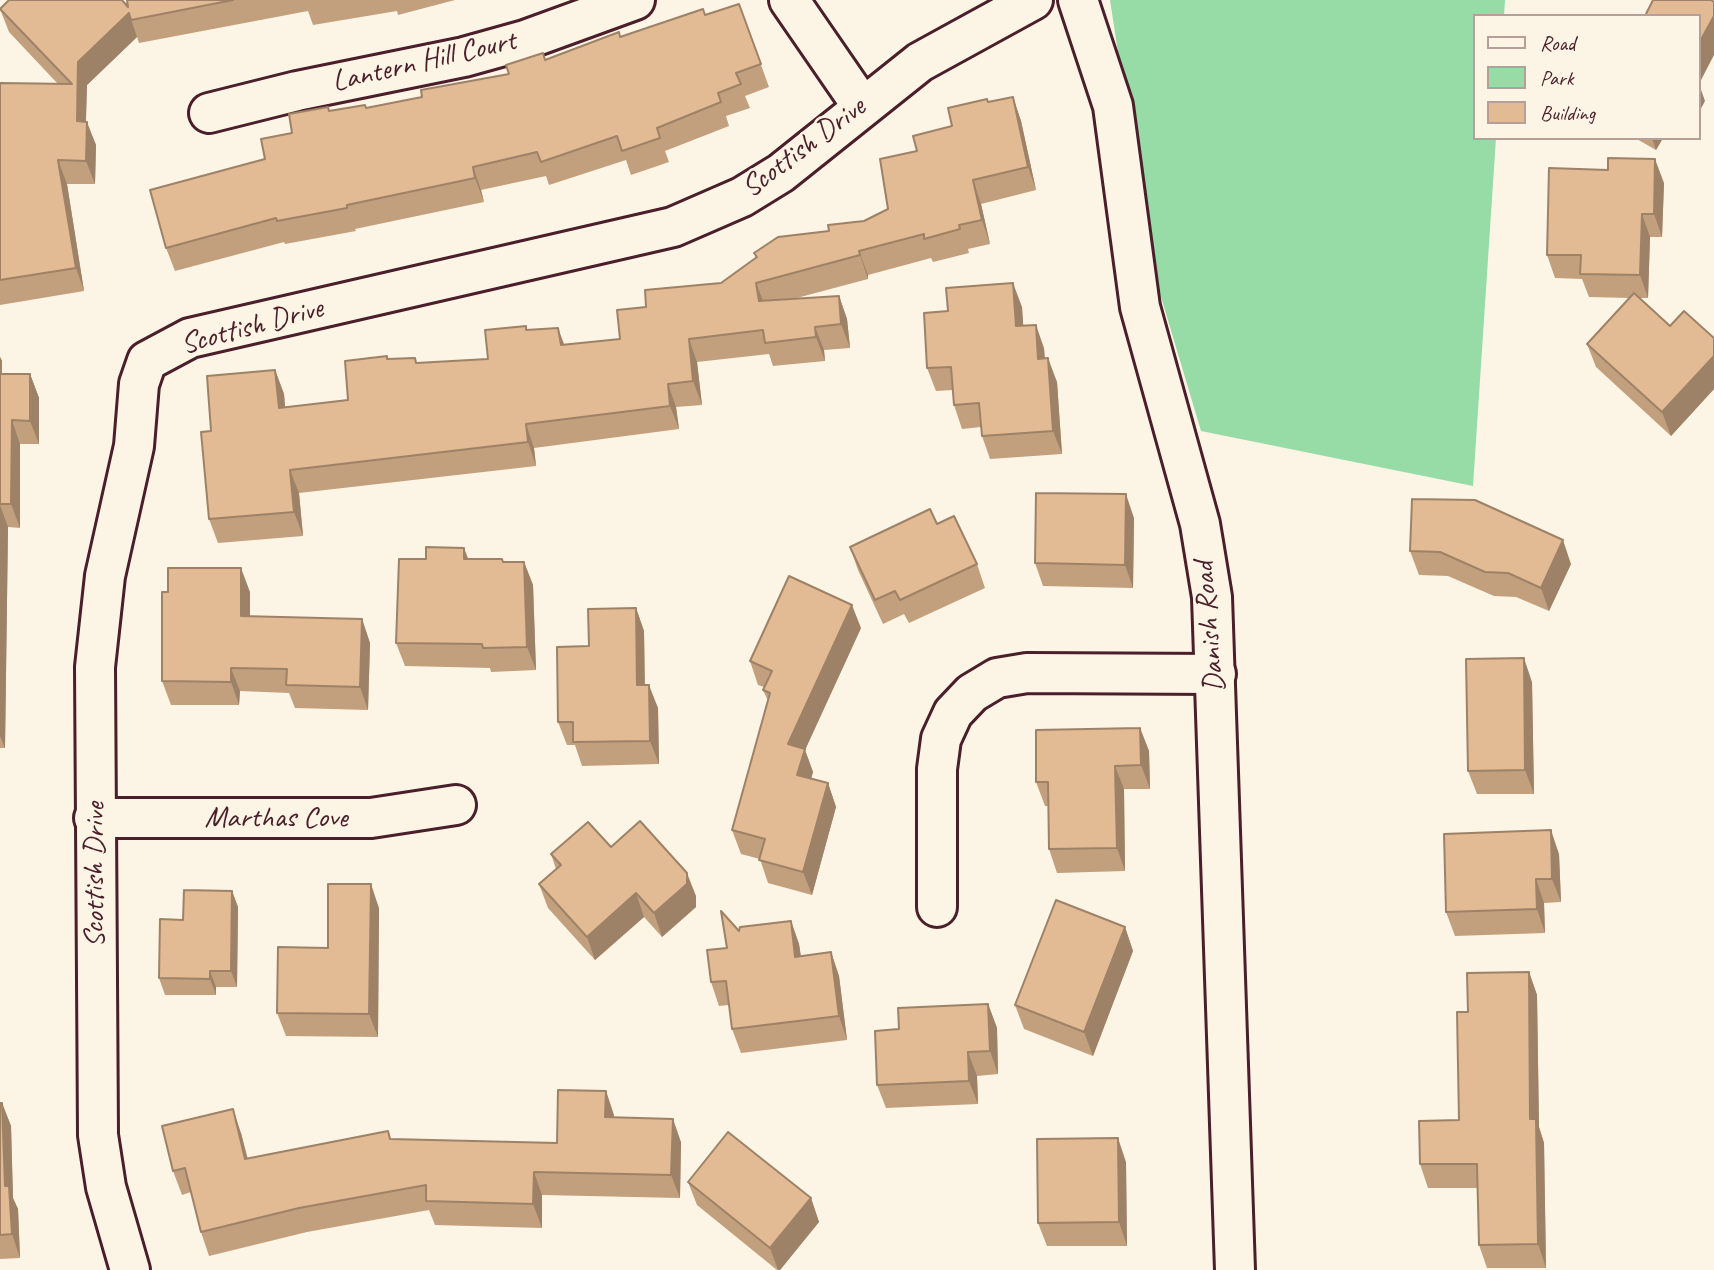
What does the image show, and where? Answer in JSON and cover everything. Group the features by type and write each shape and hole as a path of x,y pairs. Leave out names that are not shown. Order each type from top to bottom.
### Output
{"street":[{"name":"Lantern Hill Court","path":"209,113 297,91 464,57 525,40 635,0"},
{"path":"789,0 862,106"},
{"name":"Scottish Drive","path":"130,1270 106,1187 98,1135 94,818 98,614 134,446 139,383 147,361 190,338 673,227 742,197 781,173 920,62 1033,0"},
{"name":"Danish Road","path":"1078,0 1113,106 1140,307 1200,524 1212,597 1235,1270"},
{"path":"937,907 937,769 941,739 953,713 972,693 998,678 1027,673 1216,674"},
{"name":"Marthas Cove","path":"94,818 372,818 456,805"}],"green space":[{"path":"1110,0 1505,0 1504,14 1472,14 1472,140 1496,140 1473,486 1201,431 1150,260"}],"building":[{"path":"9,0 122,0 128,7 127,0 233,0 131,20 129,13 78,62 77,121 87,122 86,161 58,160 76,268 0,280 0,83 72,84 0,9"},
{"path":"1653,0 1714,2 1714,16 1700,41 1700,14 1646,14"},
{"path":"739,4 761,64 736,73 741,84 718,93 721,102 657,128 660,138 622,151 617,136 541,162 537,152 473,167 475,178 347,205 347,208 277,221 276,218 166,248 150,190 265,159 261,139 292,133 289,114 328,107 329,111 365,105 366,108 422,97 421,90 509,74 506,65 543,53 545,60 619,32 620,37 703,9 705,15"},
{"path":"1013,97 1028,167 973,180 982,220 959,225 960,229 924,239 924,234 859,251 860,255 756,283 759,301 839,296 841,324 815,327 816,337 765,343 763,330 689,339 693,381 668,384 670,406 526,424 528,442 290,470 294,512 209,519 201,432 211,431 207,376 275,370 279,408 348,400 345,361 387,356 387,359 415,358 416,363 488,359 485,330 526,326 526,330 558,328 561,345 620,339 617,310 646,307 645,290 721,283 757,257 754,253 778,237 829,231 828,225 864,221 888,209 880,159 917,151 913,136 952,126 948,108 987,99 988,102"},
{"path":"1608,158 1655,159 1654,214 1642,214 1640,275 1580,274 1581,255 1547,255 1549,168 1608,170"},
{"path":"1013,283 1016,326 1036,325 1038,359 1048,358 1053,431 982,436 979,403 954,405 951,367 927,368 924,313 948,311 946,288"},
{"path":"1634,293 1670,326 1684,311 1714,338 1714,356 1662,412 1587,344"},
{"path":"0,374 30,374 30,421 12,420 11,504 0,504"},
{"path":"1036,493 1126,494 1125,565 1035,563"},
{"path":"1412,499 1475,500 1563,540 1541,588 1508,573 1485,572 1440,552 1410,551"},
{"path":"930,509 937,524 954,516 977,564 900,600 895,591 875,600 850,547"},
{"path":"426,547 464,548 464,559 524,562 527,647 483,648 482,644 396,643 399,559 426,559"},
{"path":"168,568 241,568 241,616 362,619 360,687 286,685 287,669 231,668 231,682 162,681 162,592 168,592"},
{"path":"789,576 852,605 788,744 805,749 797,775 828,783 803,872 759,860 765,839 732,830 770,693 763,690 772,671 750,661"},
{"path":"636,608 637,685 649,685 650,741 573,742 573,722 558,722 557,647 589,646 588,609"},
{"path":"1524,658 1525,770 1468,771 1466,659"},
{"path":"1140,728 1141,765 1115,766 1117,848 1049,849 1048,782 1036,782 1036,730"},
{"path":"640,821 687,873 687,884 654,913 636,893 587,937 539,884 561,865 551,854 588,822 611,847"},
{"path":"1551,830 1552,879 1536,879 1537,909 1446,912 1444,834"},
{"path":"328,884 371,884 369,1014 277,1013 278,947 328,948"},
{"path":"184,890 232,891 231,971 210,971 210,979 159,978 160,919 183,920"},
{"path":"1056,900 1125,927 1084,1032 1015,1005"},
{"path":"721,911 739,931 740,927 791,921 795,957 831,952 839,1016 732,1029 726,981 711,982 707,950 727,948"},
{"path":"1529,972 1530,1119 1536,1119 1538,1244 1479,1245 1477,1164 1420,1164 1419,1121 1459,1120 1457,1012 1468,1012 1467,973"},
{"path":"988,1004 990,1051 968,1052 969,1081 877,1085 875,1031 899,1029 898,1008"},
{"path":"558,1090 606,1091 605,1117 673,1119 671,1175 534,1172 533,1204 426,1201 426,1185 299,1208 201,1232 185,1168 173,1171 162,1126 233,1109 245,1159 388,1131 390,1139 557,1143"},
{"path":"0,1103 5,1186 9,1186 12,1234 0,1235"},
{"path":"728,1132 811,1198 770,1248 688,1182"},
{"path":"1118,1138 1119,1222 1038,1223 1037,1139"}]}
